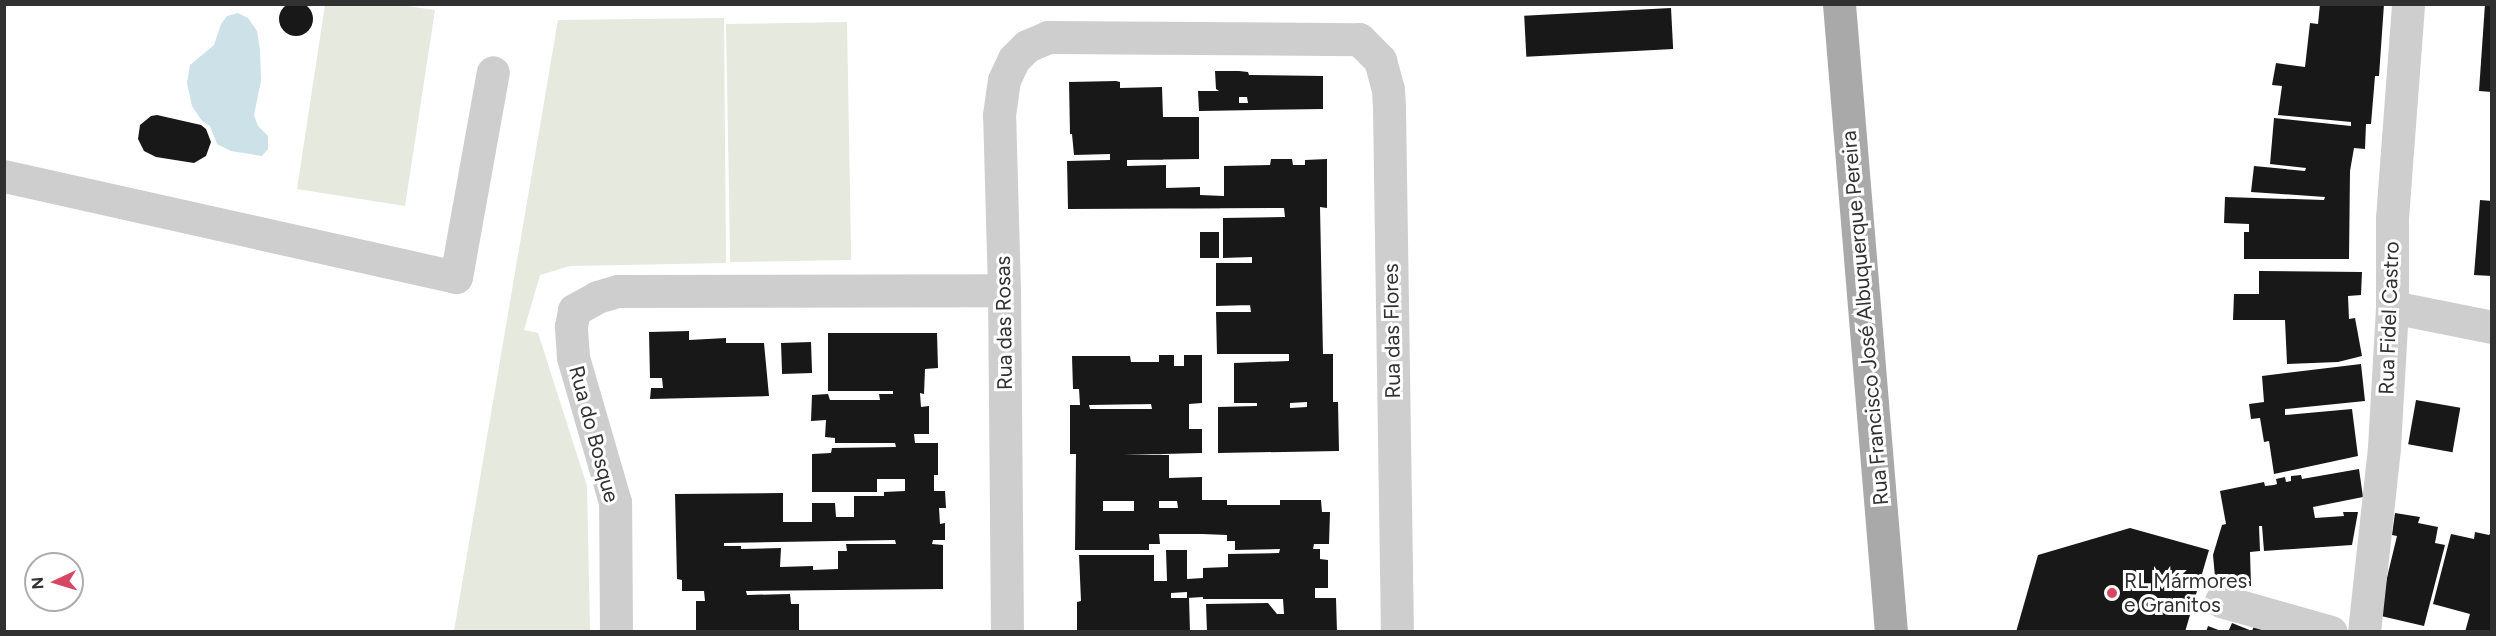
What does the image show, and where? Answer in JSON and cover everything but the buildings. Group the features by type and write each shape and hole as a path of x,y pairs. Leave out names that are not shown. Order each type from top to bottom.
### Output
{"main road":[{"name":"Rua Francisco José Albuquerque Pereira","path":"1839,4 1891,632"}],"street":[{"name":"Rua Fidel Castro","path":"2364,632 2384,447 2392,307 2392,218 2408,4"},
{"name":"Rua das Flores","path":"1048,37 1359,39 1380,60 1388,89 1397,632"},
{"name":"Rua das Rosas","path":"1007,632 1004,290 999,115 1004,80 1014,59 1027,46 1048,37"},
{"path":"4,176 456,277 493,72"},
{"name":"Rua do Bosque","path":"616,632 615,502 573,357 571,326 574,310 597,297 618,291 1004,290"},
{"path":"2392,307 2492,327"},
{"path":"2221,601 2331,632"}],"shaded area":[{"path":"325,5 399,5 435,10 405,206 297,189"},
{"path":"724,18 726,263 570,266 540,275 524,330 538,333 587,486 590,631 454,631 558,20"},
{"path":"847,22 851,260 730,262 726,24"}],"water":[{"path":"238,13 248,18 257,31 261,81 254,115 258,126 268,136 268,149 262,156 231,151 217,144 210,126 202,121 192,106 187,83 190,65 214,45 221,24 227,16"}],"place":[{"name":"RL Mármores e Granitos","path":"2112,593"}]}
